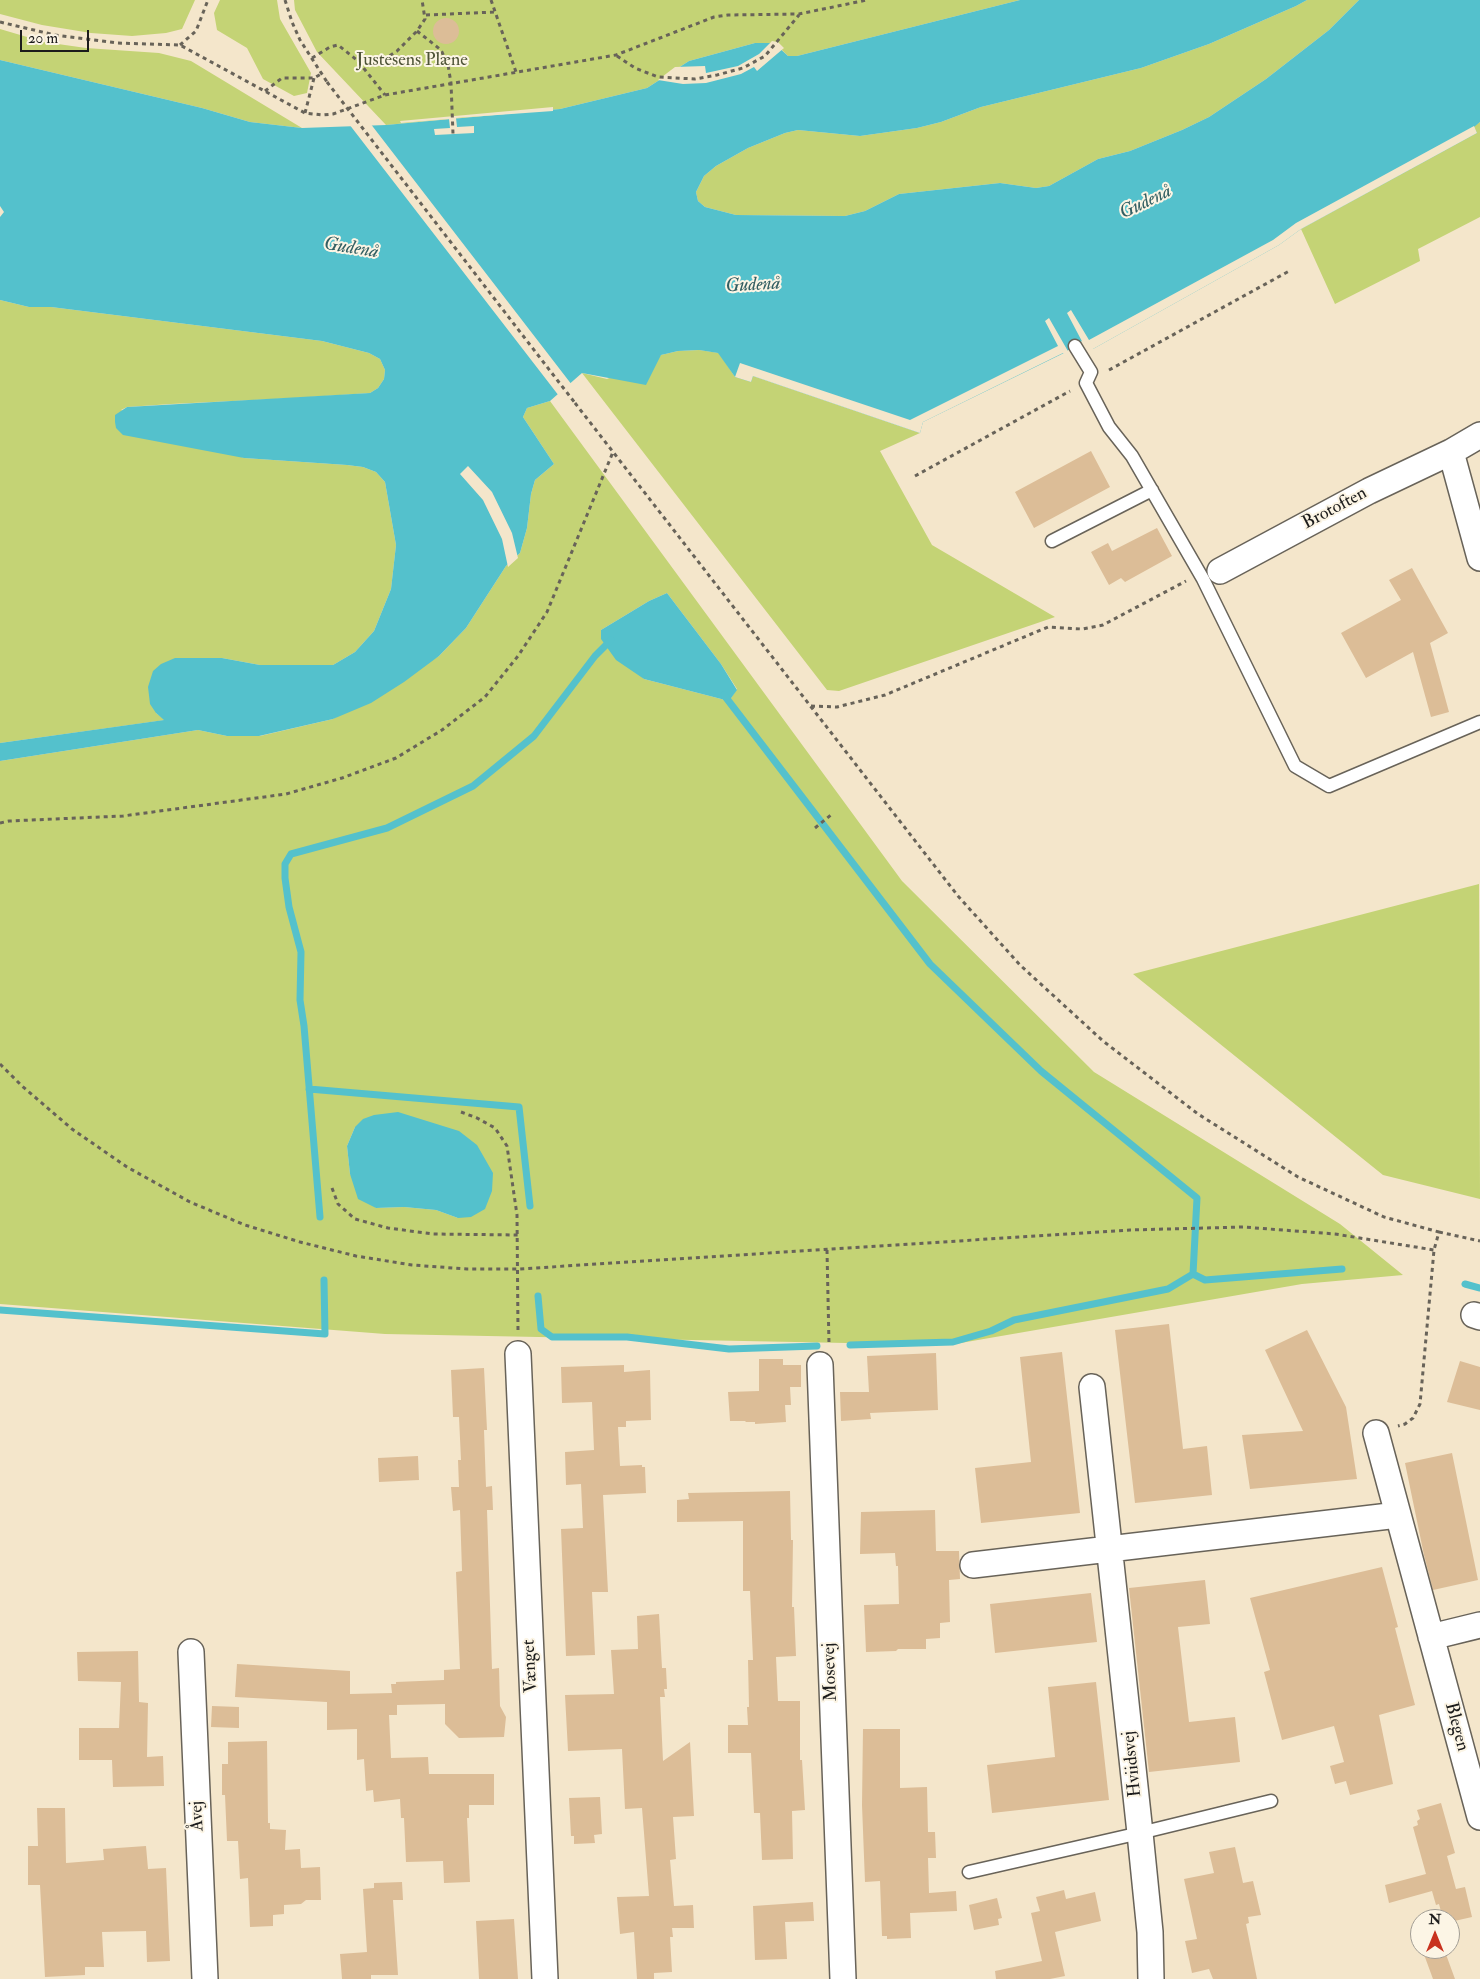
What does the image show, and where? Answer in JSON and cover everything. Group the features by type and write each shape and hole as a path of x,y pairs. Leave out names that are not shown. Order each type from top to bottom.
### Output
{"street":[{"name":"Brotoften","path":"1211,575 1369,491 1451,452 1480,435"},
{"path":"1451,452 1480,558"},
{"name":"Vænget","path":"518,1354 545,1979"},
{"name":"Mosevej","path":"820,1365 842,1979"},
{"name":"Hviidsvej","path":"1092,1387 1150,1932 1151,1979"},
{"name":"Blegen","path":"1376,1433 1480,1817"},
{"path":"973,1565 1398,1515"},
{"path":"1432,1637 1480,1625"},
{"name":"Åvej","path":"191,1652 204,1979"}],"lane":[{"path":"1076,346 1091,372 1086,383 1109,427 1132,456 1152,490 1211,575 1295,766 1329,786 1480,722"},
{"path":"1052,541 1152,490"},
{"path":"968,1872 1140,1834 1272,1801"}],"path":[{"path":"180,45 196,31 208,0"},
{"path":"285,0 300,40 321,74 958,896 1020,965 1104,1041 1198,1114 1298,1176 1384,1217 1480,1241"},
{"path":"360,63 367,60 386,58 417,31 426,16 422,0"},
{"path":"491,0 516,72"},
{"path":"0,22 55,35 117,43 180,45 304,113 322,115 333,114 384,95 616,55 714,17 728,15 799,14 867,0"},
{"path":"426,16 496,12"},
{"path":"616,55 635,68 658,77 695,79 717,75 744,68 765,56 799,14"},
{"path":"417,31 441,50 448,64 451,83 453,134"},
{"path":"312,58 330,47 338,46 360,63 384,95"},
{"path":"265,91 282,78 314,78 321,74"},
{"path":"304,113 314,78"},
{"path":"0,823 8,821 123,816 286,794 342,778 396,758 442,730 484,698 518,656 548,612 613,452"},
{"path":"811,706 837,707 885,695 1048,627 1082,629 1103,625 1191,579 1211,575"},
{"path":"815,828 832,814"},
{"path":"0,1064 22,1086 72,1129 127,1167 190,1202 245,1225 300,1242 346,1254 412,1265 519,1268 1130,1230 1243,1228 1335,1234 1434,1250"},
{"path":"461,1112 495,1128 507,1146 517,1215 519,1268 518,1354"},
{"path":"332,1188 338,1204 355,1219 388,1228 433,1234 518,1235"},
{"path":"1376,1433 1404,1424 1413,1418 1420,1404 1434,1250 1439,1232"},
{"path":"820,1365 830,1361 827,1250"}],"green space":[{"path":"0,0 195,0 182,29 166,33 132,36 91,33 42,25 0,14"},
{"path":"220,0 277,0 280,19 311,73 307,93 294,96 263,79 247,48 217,30 214,13"},
{"name":"Justesens Plæne","path":"294,0 1020,0 797,56 788,56 779,47 755,43 689,61 647,88 560,109 386,125 317,52 295,10"},
{"path":"1307,0 1359,0 1329,30 1266,79 1209,117 1130,151 1098,159 1049,186 1036,188 1000,183 899,194 865,211 845,216 736,215 705,207 698,201 696,192 704,176 716,166 748,148 785,133 798,130 860,136 917,128 941,122 981,107 1141,68 1209,44"},
{"path":"0,29 44,42 86,48 159,53 191,61 302,128 250,122 202,108 0,60"},
{"path":"1480,122 1480,217 1418,249 1420,261 1335,304 1301,229 1476,133 1474,126"},
{"path":"0,300 29,307 51,307 322,341 369,353 380,359 385,370 384,379 378,388 370,393 127,407 121,410 244,458 347,465 363,467 376,472 385,482 396,545 391,589 374,631 355,652 333,665 260,665 222,658 156,713 165,720 0,743"},
{"path":"699,350 719,353 735,377 753,376 920,433 880,451 932,545 1055,617 839,691 827,690 582,373 607,379 661,355 678,351"},
{"path":"550,401 902,881 1094,1072 1340,1224 1403,1275 1302,1284 949,1345 385,1334 0,1304 0,761 198,730 227,736 260,736 333,719 439,656 466,628 506,566 520,553 527,528 531,494 535,480 554,464 523,417 527,408","holes":["667,593 721,664 737,689 729,701 644,679 601,630 649,601","355,1127 458,1218 436,1210 404,1207 376,1208 350,1174 347,1146"]},
{"path":"1479,884 1480,1199 1383,1175 1133,974"}],"water":[{"name":"Gudenå","path":"1020,0 1307,0 1209,44 1141,68 981,107 941,122 917,128 860,136 798,130 785,133 748,148 716,166 704,176 696,192 698,201 705,207 736,215 845,216 865,211 899,194 1000,183 1036,188 1049,186 1098,159 1130,151 1209,117 1266,79 1329,30 1359,0 1480,0 1480,122 1474,127 1477,133 1301,229 1279,245 1093,349 1082,341 1064,353 923,422 920,433 753,376 751,382 735,377 718,353 699,350 678,351 661,355 646,385 582,373 550,401 527,408 523,417 554,464 535,480 531,494 527,528 520,553 506,566 466,628 439,656 404,682 371,703 333,719 259,736 227,736 198,730 0,761 0,743 164,720 150,704 148,687 153,671 161,664 175,658 222,658 260,665 333,665 355,652 374,631 391,589 396,545 385,482 376,472 363,467 347,465 244,458 123,435 116,428 115,422 115,415 127,407 370,393 378,388 384,379 385,370 380,359 369,353 322,341 51,307 29,307 0,300 0,217 4,212 0,206 0,60 202,108 250,122 302,128 386,125 560,109 647,88 689,61 755,43 774,43 788,56 797,56"},
{"path":"667,593 721,664 737,690 729,701 644,679 616,660 601,639 601,630 649,601"},
{"path":"398,1112 459,1131 477,1145 493,1173 492,1191 485,1209 471,1217 458,1218 436,1210 404,1207 376,1208 358,1199 350,1174 347,1146 355,1127 363,1119 374,1115"}],"pier":[{"path":"772,41 778,42 784,48 757,71 754,67 741,74 706,83 683,84 658,80 675,67 705,66 706,73 738,66 759,54"},
{"path":"553,107 553,111 456,118 457,127 474,126 474,133 435,135 434,129 450,128 449,119 401,123 400,121"},
{"path":"370,123 572,385 559,396 349,124"},
{"path":"1474,126 1477,133 1301,229 1279,245 1093,349 1094,351 1085,347 1067,313 1071,310 1089,340 1273,240 1296,223"},
{"path":"1049,318 1069,353 1065,355 1063,353 923,422 920,433 753,376 751,382 735,377 740,363 910,420 1058,346 1045,321"},
{"path":"468,466 492,492 512,533 518,558 508,567 502,539 483,500 460,474"}],"building":[{"path":"446,18 455,22 459,31 455,40 446,44 437,40 433,31 437,22"},
{"path":"1091,451 1110,487 1034,528 1015,492"},
{"path":"1157,528 1172,556 1125,582 1121,578 1109,585 1091,552 1108,543 1112,551"},
{"path":"1412,568 1448,633 1430,643 1449,712 1431,717 1413,652 1366,678 1341,633 1401,600 1389,580"},
{"path":"1169,1324 1183,1449 1207,1446 1212,1495 1135,1503 1115,1330"},
{"path":"1307,1330 1346,1407 1357,1479 1250,1489 1242,1435 1303,1431 1265,1350"},
{"path":"1062,1352 1080,1513 981,1523 975,1468 1031,1462 1020,1357"},
{"path":"936,1353 938,1410 870,1413 871,1419 841,1421 840,1392 869,1392 867,1356"},
{"path":"759,1359 783,1359 783,1365 801,1365 801,1387 790,1387 791,1405 785,1405 786,1422 755,1424 755,1422 730,1421 728,1392 759,1391"},
{"path":"1460,1361 1480,1367 1480,1410 1447,1402"},
{"path":"624,1365 624,1372 650,1370 651,1420 626,1421 626,1427 618,1427 620,1466 642,1465 642,1467 645,1467 646,1493 603,1495 608,1592 592,1592 595,1655 566,1656 561,1529 583,1528 581,1484 566,1485 565,1452 594,1450 592,1402 562,1403 561,1367"},
{"path":"484,1368 487,1430 484,1430 486,1487 492,1486 493,1510 487,1510 492,1669 499,1668 500,1706 506,1717 504,1737 459,1738 445,1724 445,1704 397,1705 397,1715 389,1715 391,1758 428,1757 429,1774 494,1774 494,1805 469,1805 469,1818 467,1818 470,1882 444,1883 443,1861 406,1862 404,1818 401,1818 400,1799 374,1802 373,1790 366,1791 364,1759 357,1760 357,1729 327,1730 327,1702 235,1697 237,1664 350,1671 350,1694 392,1693 391,1684 396,1684 396,1682 444,1680 444,1670 460,1669 456,1572 462,1571 460,1510 453,1511 451,1487 459,1487 458,1460 461,1460 459,1417 453,1417 451,1370"},
{"path":"1452,1453 1478,1580 1433,1590 1405,1463"},
{"path":"418,1456 419,1480 379,1482 378,1458"},
{"path":"790,1491 791,1540 793,1540 792,1607 794,1607 796,1656 776,1657 778,1701 800,1701 800,1760 802,1760 805,1810 792,1811 793,1859 762,1860 760,1813 754,1813 751,1753 728,1753 728,1725 748,1725 748,1660 753,1660 750,1591 743,1591 743,1521 677,1522 677,1500 689,1499 688,1493"},
{"path":"935,1510 936,1551 959,1551 960,1579 949,1580 950,1622 940,1623 940,1638 926,1639 926,1649 866,1652 864,1605 899,1604 898,1566 896,1566 895,1553 860,1554 861,1512"},
{"path":"1382,1567 1398,1627 1395,1628 1415,1705 1379,1715 1393,1784 1350,1795 1346,1781 1335,1784 1330,1766 1344,1762 1334,1726 1282,1740 1264,1672 1270,1670 1250,1598"},
{"path":"1205,1580 1210,1624 1178,1627 1189,1722 1235,1717 1240,1762 1149,1772 1129,1588"},
{"path":"1091,1593 1097,1642 995,1653 990,1604"},
{"path":"659,1614 662,1668 666,1668 667,1689 664,1689 665,1697 660,1697 663,1761 690,1742 694,1816 673,1817 676,1859 670,1860 674,1906 693,1905 694,1928 672,1928 673,1937 670,1937 672,1972 654,1973 654,1979 637,1979 634,1932 620,1934 617,1897 649,1896 642,1808 625,1809 622,1749 568,1751 565,1695 614,1694 611,1650 638,1649 637,1616"},
{"path":"138,1651 139,1702 148,1703 147,1757 163,1756 164,1786 113,1787 112,1760 79,1760 79,1728 119,1728 121,1682 78,1681 77,1652"},
{"path":"1096,1682 1109,1800 992,1813 987,1765 1055,1757 1048,1687"},
{"path":"212,1706 239,1707 239,1728 211,1727"},
{"path":"863,1729 900,1729 900,1788 927,1787 928,1832 935,1832 936,1858 928,1858 929,1893 956,1891 957,1911 910,1913 911,1938 887,1939 887,1936 882,1936 880,1881 865,1882 862,1805"},
{"path":"267,1741 268,1823 270,1823 270,1829 286,1830 285,1850 300,1849 301,1868 320,1867 321,1900 306,1900 301,1904 284,1905 284,1914 273,1915 273,1926 250,1927 248,1878 240,1879 238,1841 227,1841 225,1795 222,1795 222,1764 228,1764 228,1742"},
{"path":"600,1797 602,1834 594,1835 595,1843 574,1844 574,1836 571,1836 569,1798"},
{"path":"1441,1803 1455,1853 1447,1856 1456,1889 1465,1887 1472,1917 1460,1920 1460,1909 1440,1909 1439,1904 1436,1905 1432,1891 1389,1903 1385,1885 1426,1874 1413,1827 1418,1825 1417,1821 1420,1819 1417,1810"},
{"path":"37,1808 65,1808 66,1863 104,1860 103,1849 146,1846 148,1869 166,1868 170,1961 147,1962 146,1931 102,1932 104,1967 85,1967 85,1975 45,1977 40,1885 28,1885 28,1846 38,1846"},
{"path":"1235,1847 1243,1883 1253,1881 1261,1915 1248,1917 1249,1923 1246,1924 1257,1979 1213,1979 1209,1969 1192,1973 1185,1941 1197,1939 1184,1879 1214,1873 1209,1852"},
{"path":"402,1882 403,1900 393,1900 398,1975 371,1975 371,1979 342,1979 340,1954 367,1952 363,1889 374,1888 374,1883"},
{"path":"1064,1890 1066,1899 1095,1892 1101,1921 1055,1932 1065,1976 1050,1979 996,1979 995,1971 1042,1961 1031,1913 1040,1911 1036,1897"},
{"path":"997,1898 1002,1918 998,1919 999,1925 974,1930 969,1905"},
{"path":"813,1902 814,1921 785,1922 787,1959 755,1960 753,1906"},
{"path":"514,1919 518,1979 479,1979 476,1921"},
{"path":"1426,1959 1448,1959 1455,1979 1433,1979"}],"waterway":[{"path":"320,1217 304,1026 300,1000 301,952 289,907 285,864 291,854 387,828 473,786 534,736 595,656 611,640"},
{"path":"724,695 930,964 1041,1071 1197,1198 1193,1274 1168,1289 1014,1320 991,1331 953,1342 850,1345"},
{"path":"309,1089 519,1107 530,1206"},
{"path":"1193,1274 1205,1280 1342,1269"},
{"path":"0,1310 325,1334 324,1280"},
{"path":"1465,1284 1480,1288"},
{"path":"538,1296 541,1329 552,1337 627,1337 729,1349 817,1346"}]}
